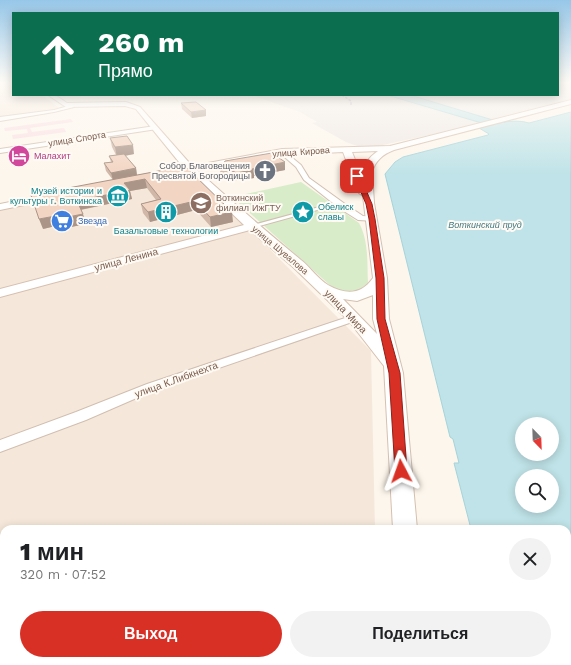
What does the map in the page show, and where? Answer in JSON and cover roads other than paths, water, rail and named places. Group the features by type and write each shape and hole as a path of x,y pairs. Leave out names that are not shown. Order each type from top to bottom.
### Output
{"main road":[{"name":"улица Шувалова","path":"141,113 190,169 252,226 279,247 322,286"},
{"path":"391,148 529,113"},
{"name":"улица Кирова","path":"173,172 282,152 391,148"},
{"name":"улица Мира","path":"391,148 378,155 368,168 367,181 380,278 381,319 394,373 405,525"},
{"path":"346,149 369,204"},
{"path":"0,207 61,195"},
{"name":"улица Ленина","path":"0,293 252,226"},
{"name":"улица Мира","path":"322,286 341,295 361,296 374,288 380,278"},
{"name":"улица Мира","path":"322,286 354,318 383,353 394,373"}],"street":[{"path":"0,119 40,113"},
{"name":"улица Спорта","path":"0,151 155,128"},
{"path":"282,152 299,166 306,179 361,218 372,219"},
{"path":"252,226 336,204"},
{"name":"улица К.Либкнехта","path":"0,446 81,416 151,387 354,318"}],"water":[{"path":"448,113 470,113 496,121 485,124"},
{"name":"Воткинский пруд","path":"571,113 571,525 470,525 454,463 459,463 453,439 450,437 385,174 395,162 403,157 489,134 479,128 497,123 517,121 529,123"}],"place":[{"name":"Малахит","path":"19,156"},
{"name":"Собор Благовещения Пресвятой Богородицы","path":"265,171"},
{"name":"Музей истории и культуры г. Воткинска","path":"118,196"},
{"name":"Воткинский филиал ИжГТУ","path":"201,203"},
{"name":"Базальтовые технологии","path":"166,212"},
{"name":"Обелиск славы","path":"303,212"},
{"name":"Звезда","path":"62,221"}]}
